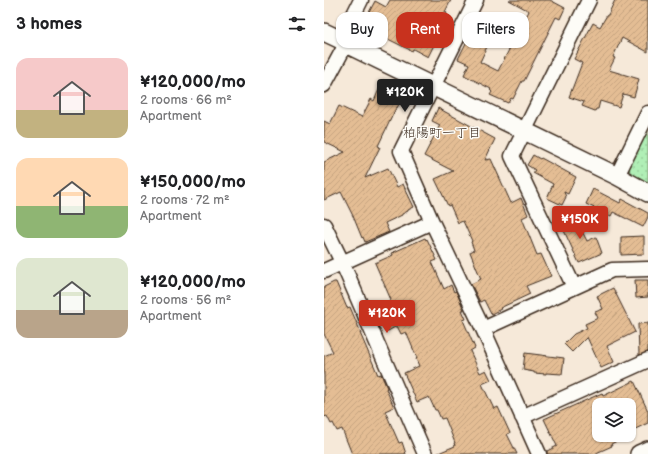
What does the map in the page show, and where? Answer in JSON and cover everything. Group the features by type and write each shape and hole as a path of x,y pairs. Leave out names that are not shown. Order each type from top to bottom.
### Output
{"street":[{"path":"356,12 361,0"},
{"path":"476,0 401,151 432,222 539,454"},
{"path":"574,287 512,156 589,0"},
{"path":"324,32 336,38"},
{"path":"324,85 340,48"},
{"path":"355,48 617,176 648,193"},
{"path":"617,176 648,113"},
{"path":"324,271 432,222"},
{"path":"324,225 342,262 424,454"},
{"path":"482,329 612,270 648,269"},
{"path":"522,417 648,360"},
{"path":"639,454 648,450"}],"green space":[{"path":"648,130 648,183 631,175 629,169"}],"building":[{"path":"390,0 451,0 445,12 396,12 396,43 388,39 388,12 369,12 375,1 386,7"},
{"path":"509,0 550,0 565,8 560,19 556,17 524,81 522,81 513,99 511,98 508,103 490,95 492,92 490,90 491,89 464,75 469,64 458,59 464,48 486,48 480,62 498,71 510,48 529,48 529,11"},
{"path":"615,0 648,0 648,52 622,38 609,70 639,79 634,97 623,94 619,107 600,101 598,109 595,111 582,106 584,102 569,97 582,63 574,59 593,23 600,27"},
{"path":"406,48 432,48 428,57 413,49 412,51"},
{"path":"383,80 406,91 378,146 380,147 365,178 388,168 397,187 403,184 414,207 402,215 385,223 389,232 365,242 341,192 324,200 324,162 345,152 324,142 324,121 330,124 339,106 362,117 371,99 374,101"},
{"path":"438,108 495,139 485,160 491,159 511,203 521,198 528,215 522,218 537,255 541,254 551,276 526,286 530,294 500,308 501,309 491,314 484,300 480,302 471,284 481,279 470,252 474,250 472,241 463,221 458,223 450,205 448,206 435,179 453,171 424,156 440,125 432,121"},
{"path":"533,155 576,177 568,194 564,192 566,197 562,205 547,198 553,184 533,173 535,170 527,165"},
{"path":"593,189 620,203 622,199 648,213 648,217 643,227 613,212 611,216 586,204"},
{"path":"573,213 587,241 596,237 602,253 579,263 559,220"},
{"path":"644,236 644,254 621,255 621,237"},
{"path":"425,238 426,240 427,239 437,260 432,262 444,289 451,285 454,292 456,291 464,310 462,310 466,319 463,320 475,348 470,351 480,373 486,370 491,380 482,384 494,409 498,407 510,433 507,434 517,454 436,454 455,446 455,443 445,418 441,419 429,397 417,402 404,373 419,366 406,332 401,334 397,326 385,331 379,318 393,311 389,301 391,300 375,263 393,255 392,253 394,252"},
{"path":"635,280 648,280 648,297 636,298"},
{"path":"336,282 347,308 350,307 378,375 381,374 387,388 386,389 394,407 385,411 399,443 402,442 406,454 352,454 342,429 337,431 327,416 324,417 324,356 333,352 324,334 324,287"},
{"path":"613,288 635,332 607,346 614,362 601,368 587,337 572,352 564,344 574,334 587,328 585,324 598,318 595,312 603,309 597,296"},
{"path":"648,323 648,352 639,355 638,324"},
{"path":"525,353 564,358 562,374 534,373 523,370"},
{"path":"634,381 648,411 648,423 636,429 636,398 592,398 592,442 615,442 611,444 612,446 594,454 547,454 547,451 557,446 544,419 602,393 603,396"}],"district":[{"name":"柏陽町一丁目","path":"442,133"}]}
